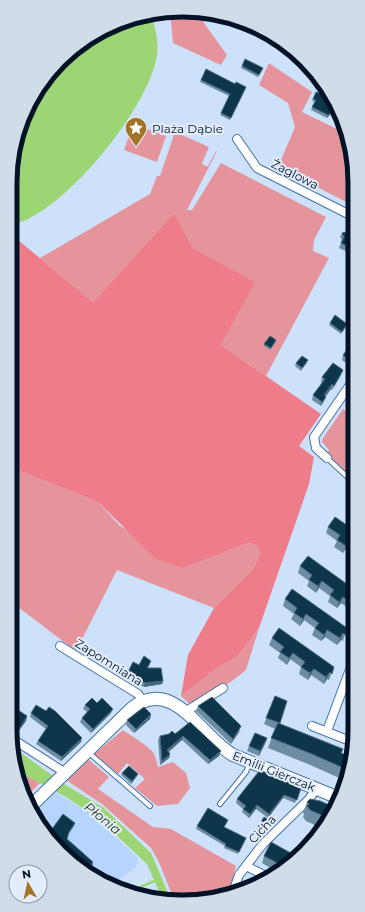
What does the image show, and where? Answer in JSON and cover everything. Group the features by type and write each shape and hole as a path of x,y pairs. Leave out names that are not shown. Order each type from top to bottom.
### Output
{"street":[{"name":"Żaglowa","path":"237,139 257,168 348,212"},
{"path":"327,458 316,448 314,437 348,388"},
{"name":"Zapomniana","path":"60,646 138,694 143,700"},
{"path":"327,732 348,675"},
{"path":"186,712 223,688"},
{"name":"Emilii Gierczak","path":"143,700 162,698 171,702 186,712 223,749 250,762 334,796"},
{"path":"34,803 87,750 132,708 143,700"},
{"path":"312,726 348,740"},
{"path":"17,743 62,775"},
{"name":"Cicha","path":"235,886 246,866 270,836 309,799 317,788"},
{"path":"246,866 263,874"}],"lane":[{"path":"327,458 348,477"},
{"path":"87,750 150,806"},
{"path":"220,804 246,772 250,762"}],"shaded area":[{"path":"171,17 203,18 204,23 227,55 221,65 173,43"},
{"path":"269,63 312,92 302,112 337,129 338,126 347,161 348,203 278,167 295,127 288,103 259,85"},
{"path":"133,124 166,136 157,162 124,150"},
{"path":"175,132 209,147 202,163 205,166 208,166 217,151 187,210 192,210 221,163 326,217 314,240 313,251 329,258 266,376 221,345 254,282 193,248 174,213 93,302 40,258 150,194 157,176 160,176"},
{"path":"174,213 193,248 255,282 221,345 321,414 299,446 314,457 309,484 259,628 238,656 213,671 181,696 188,655 214,608 254,568 260,553 257,545 248,543 184,568 156,559 98,502 17,470 17,239 93,302"},
{"path":"343,409 348,413 348,475 326,455 329,450 322,442 323,438"},
{"path":"17,470 98,502 119,525 184,568 248,543 257,545 260,553 254,568 214,608 117,570 76,651 17,606"},
{"path":"259,628 246,670 232,681 191,705 181,696 213,671 238,656"},
{"path":"123,730 152,751 158,767 173,762 186,773 190,788 178,804 157,806 135,788 145,779 127,763 118,774 94,754"},
{"path":"88,759 109,777 98,789 153,827 171,829 236,866 230,888 204,894 172,895 159,862 151,848 102,804 66,780"},
{"path":"24,774 40,783 30,793"},
{"path":"55,792 90,814 137,857 138,862 135,868 117,881 100,873 65,847 51,830 38,809"}],"water":[{"path":"153,19 157,40 157,55 151,75 141,98 127,121 91,167 72,186 53,203 32,217 17,223 18,161 26,129 39,100 65,65 82,51 109,34 129,26"},
{"name":"Płonia","path":"18,751 64,784 104,808 151,853 169,895 160,894 147,864 99,819 66,797 24,775"}],"building":[{"path":"245,59 263,68 259,75 242,66"},
{"path":"206,69 235,84 236,82 246,87 231,118 221,113 230,94 201,80"},
{"path":"320,91 331,109 332,111 328,115 312,107 316,100 313,99 316,92 319,93"},
{"path":"348,228 348,247 341,243 344,237 342,233 346,232"},
{"path":"335,315 347,324 342,332 330,323"},
{"path":"270,336 276,340 271,348 264,344"},
{"path":"348,349 348,359 343,355"},
{"path":"302,356 308,360 302,368 296,363"},
{"path":"333,363 343,370 334,386 332,384 324,395 326,397 322,402 313,395 325,379 322,377"},
{"path":"335,517 348,526 348,543 346,546 337,540 340,535 328,527"},
{"path":"308,556 348,585 348,600 343,597 339,602 330,595 334,590 322,581 318,586 309,580 312,575 300,566"},
{"path":"292,589 347,628 345,635 343,633 340,638 327,630 324,635 315,628 319,623 306,614 303,619 294,613 297,608 285,599"},
{"path":"279,628 334,667 332,674 330,672 326,677 314,669 310,673 301,667 305,662 293,653 289,658 280,652 284,647 272,638"},
{"path":"144,656 151,661 147,668 161,668 163,681 145,683 127,674 133,662 139,665"},
{"path":"275,696 287,701 280,723 266,718"},
{"path":"212,697 241,726 233,739 198,706"},
{"path":"92,698 97,703 102,698 113,709 93,729 82,718 90,709 85,705"},
{"path":"36,705 46,711 49,707 55,711 82,738 62,757 38,741 48,726 31,713"},
{"path":"144,707 151,714 136,729 127,720"},
{"path":"17,709 27,716 20,728 17,726"},
{"path":"190,722 221,751 210,760 183,736 167,750 170,754 162,761 160,736 169,734 172,731 175,734"},
{"path":"278,723 343,749 341,753 346,755 343,768 312,754 271,738"},
{"path":"255,733 267,738 260,751 249,746"},
{"path":"129,766 138,774 132,781 122,773"},
{"path":"260,770 301,788 297,800 284,795 269,814 257,805 250,814 243,809 246,806 237,799"},
{"path":"310,799 330,805 323,816 310,810 307,806 309,804 307,802"},
{"path":"208,808 228,820 224,827 246,838 239,852 225,846 226,844 197,826"},
{"path":"63,814 75,823 69,832 67,839 93,862 90,866 65,847 51,830"},
{"path":"264,817 271,821 264,830 258,827"},
{"path":"271,842 292,854 279,864 264,856"}],"waterway":[{"path":"137,888 157,880"}],"place":[{"name":"Plaża Dąbie","path":"136,148"}]}
